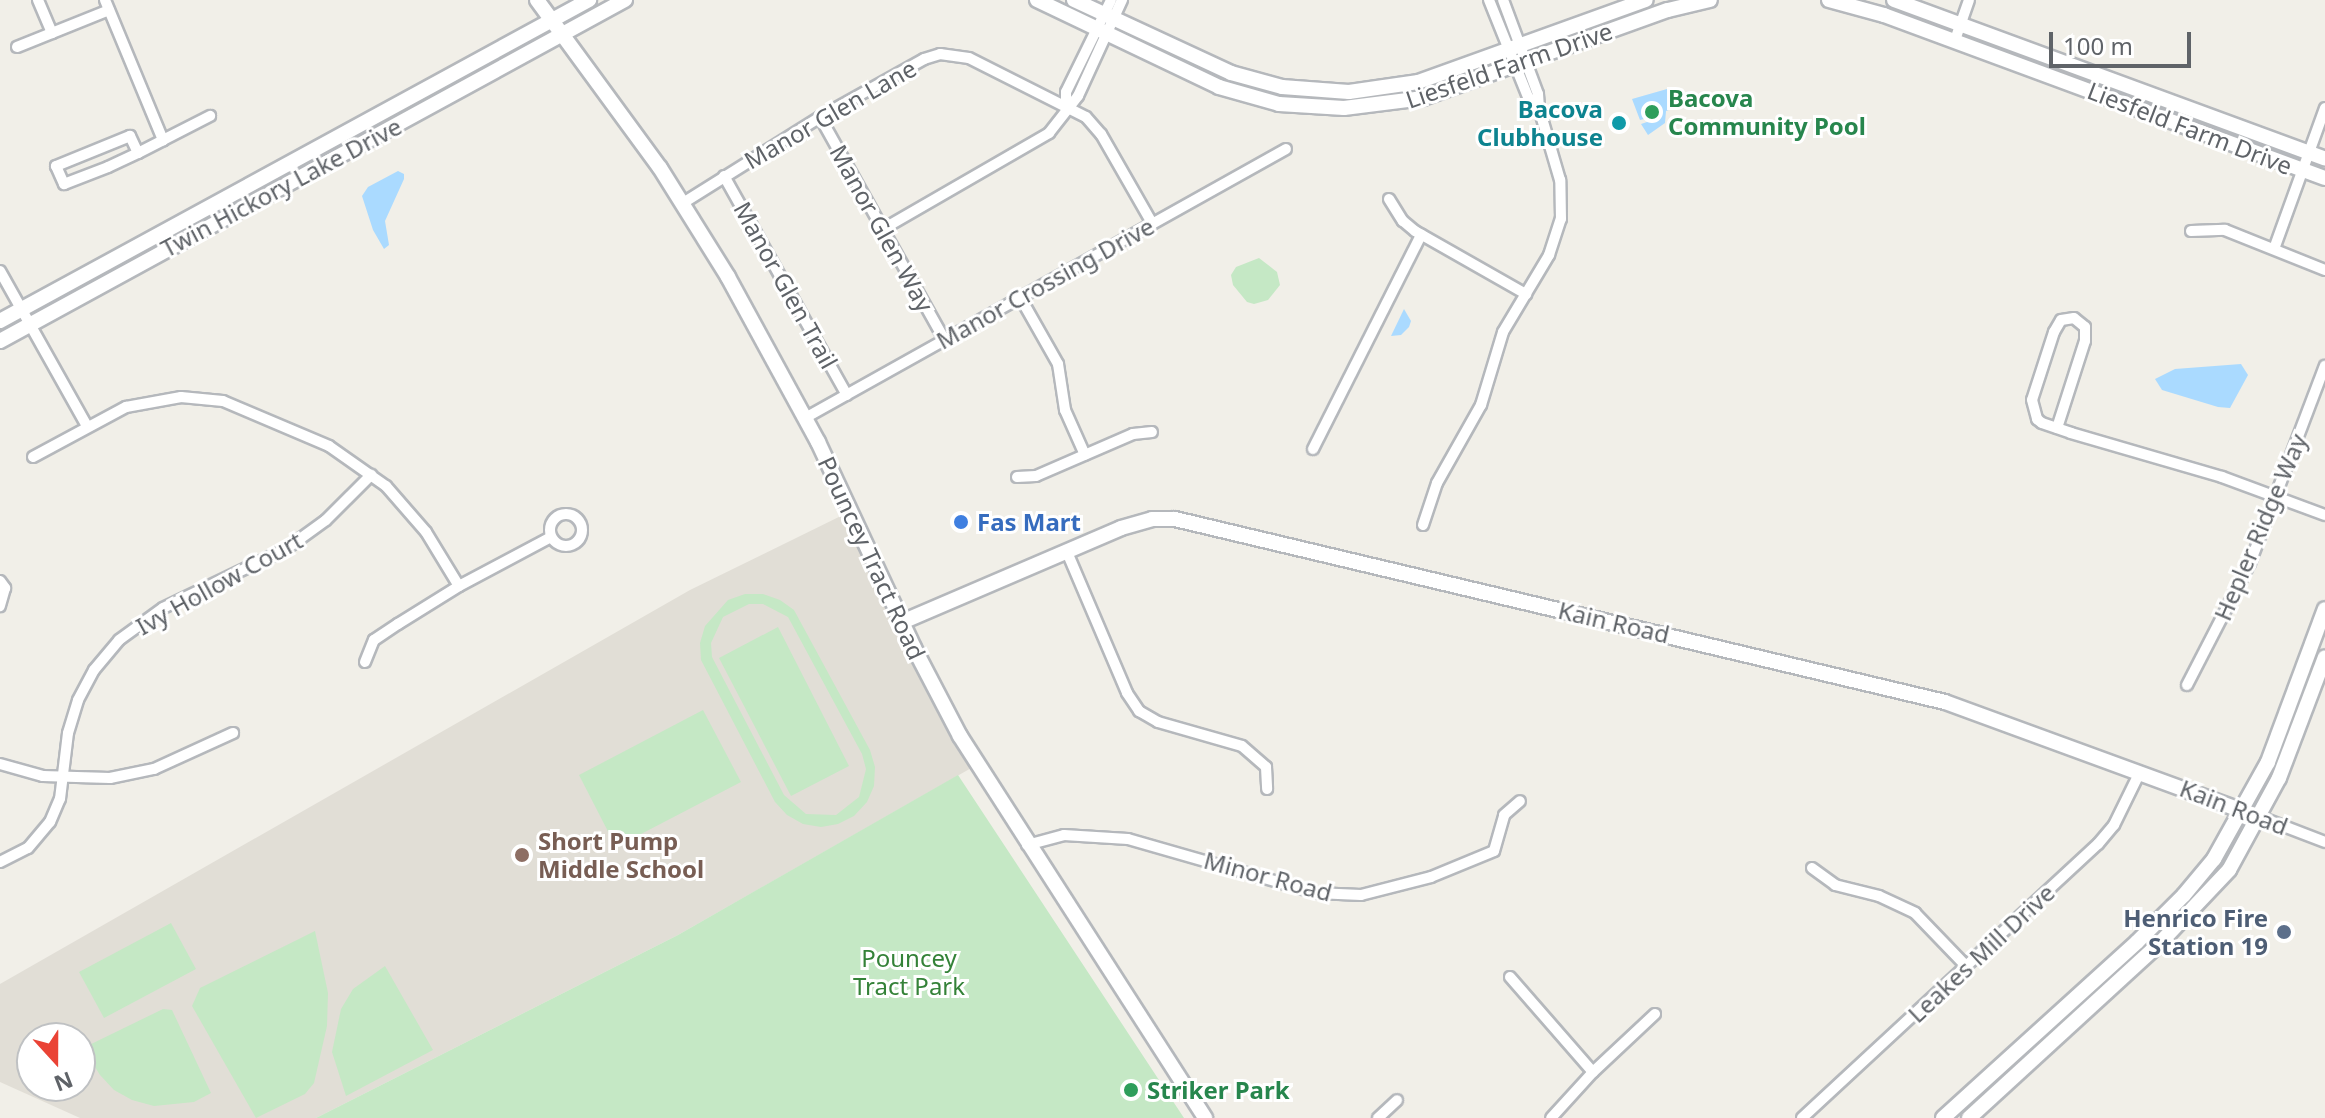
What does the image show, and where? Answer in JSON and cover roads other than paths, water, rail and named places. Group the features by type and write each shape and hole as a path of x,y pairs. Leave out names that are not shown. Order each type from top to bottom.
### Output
{"street":[{"path":"38,0 52,33"},
{"name":"Pouncey Tract Road","path":"537,0 683,203 805,418 960,736 1027,845 1205,1118"},
{"path":"552,20 589,0"},
{"path":"562,34 625,0"},
{"name":"Liesfeld Farm Drive","path":"1037,0 1215,68 1264,83 1305,90 1349,92 1401,86 1646,0"},
{"name":"Liesfeld Farm Drive","path":"1074,0 1104,24 1219,87 1279,104 1321,108 1403,103 1668,10 1710,0"},
{"path":"1104,24 1111,0"},
{"path":"883,229 1049,133 1066,107 1066,92 1104,24 1122,0"},
{"path":"1423,525 1437,483 1481,405 1503,332 1557,236 1562,207 1560,180 1539,108 1528,97 1514,48 1489,0"},
{"path":"1503,0 1514,48"},
{"name":"Liesfeld Farm Drive","path":"1829,0 1955,40 2325,178"},
{"name":"Liesfeld Farm Drive","path":"1894,0 2325,159"},
{"path":"1955,40 1969,0"},
{"path":"17,47 107,5 163,140"},
{"name":"Twin Hickory Lake Drive","path":"0,321 552,20"},
{"name":"Twin Hickory Lake Drive","path":"0,341 562,34"},
{"name":"Manor Glen Lane","path":"683,203 820,117 924,59 940,54 969,58 1066,107 1094,125 1152,223"},
{"path":"2274,249 2325,108"},
{"path":"138,153 130,136 56,166 64,184 138,153 210,116"},
{"name":"Manor Glen Way","path":"820,117 944,339"},
{"name":"Manor Crossing Drive","path":"805,418 1286,149"},
{"name":"Manor Glen Trail","path":"724,176 847,395"},
{"path":"1389,199 1403,221 1421,235 1526,294"},
{"path":"2191,231 2218,229 2325,270"},
{"path":"1313,449 1421,235"},
{"path":"0,271 87,426"},
{"path":"1020,297 1058,364 1065,410 1085,455"},
{"path":"2057,428 2085,341 2085,327 2074,318 2061,320 2056,325 2032,400 2037,419 2057,428 2325,515"},
{"name":"Hepler Ridge Way","path":"2187,685 2250,563 2325,366"},
{"path":"33,457 87,426 146,401 181,397 223,401 329,446 371,475 396,497 426,532 459,586"},
{"path":"1017,477 1036,476 1133,434 1152,432"},
{"name":"Ivy Hollow Court","path":"0,862 28,848 44,831 60,799 60,777 78,700 94,670 119,640 163,608 286,549 326,520 371,475"},
{"name":"Kain Road","path":"902,622 1141,521 1165,519 1192,523 1907,691 2001,720 2325,842"},
{"path":"365,662 374,640 459,586 551,537"},
{"path":"1067,552 1127,693 1139,711 1158,722 1242,746 1266,767 1267,789"},
{"path":"0,581 5,588 0,606"},
{"path":"1943,1118 2176,903 2214,859 2268,762 2325,609"},
{"path":"1969,1118 2208,895 2229,870 2279,778 2325,657"},
{"path":"0,764 30,774 60,777 88,779 133,774 175,760 233,733"},
{"name":"Leakes Mill Drive","path":"1802,1118 2098,844 2114,825 2140,772"},
{"name":"Minor Road","path":"1027,845 1064,835 1128,839 1316,893 1361,895 1431,877 1494,851 1504,815 1520,801"},
{"path":"1812,868 1835,885 1879,896 1915,913 1967,967"},
{"path":"1510,977 1593,1072"},
{"path":"1551,1118 1593,1072 1655,1014"},
{"path":"1378,1118 1397,1100"}],"water":[{"name":"Bacova Community Pool","path":"1667,89 1674,108 1666,111 1665,123 1648,135 1641,124 1660,115 1640,120 1632,99"},
{"path":"398,171 404,174 404,179 385,221 389,245 384,249 373,230 362,196 368,187"},
{"path":"1404,309 1411,321 1409,327 1401,335 1391,336"},
{"path":"2241,364 2248,375 2230,408 2162,390 2155,379 2175,369"}],"place":[{"name":"Bacova Community Pool","path":"1652,112"},
{"name":"Bacova Clubhouse","path":"1619,123"},
{"name":"Fas Mart","path":"961,522"},
{"name":"Short Pump Middle School","path":"522,855"},
{"name":"Henrico Fire Station 19","path":"2284,932"},
{"name":"Striker Park","path":"1131,1090"}],"park label":[{"name":"Pouncey Tract Park","path":"909,972"}]}
